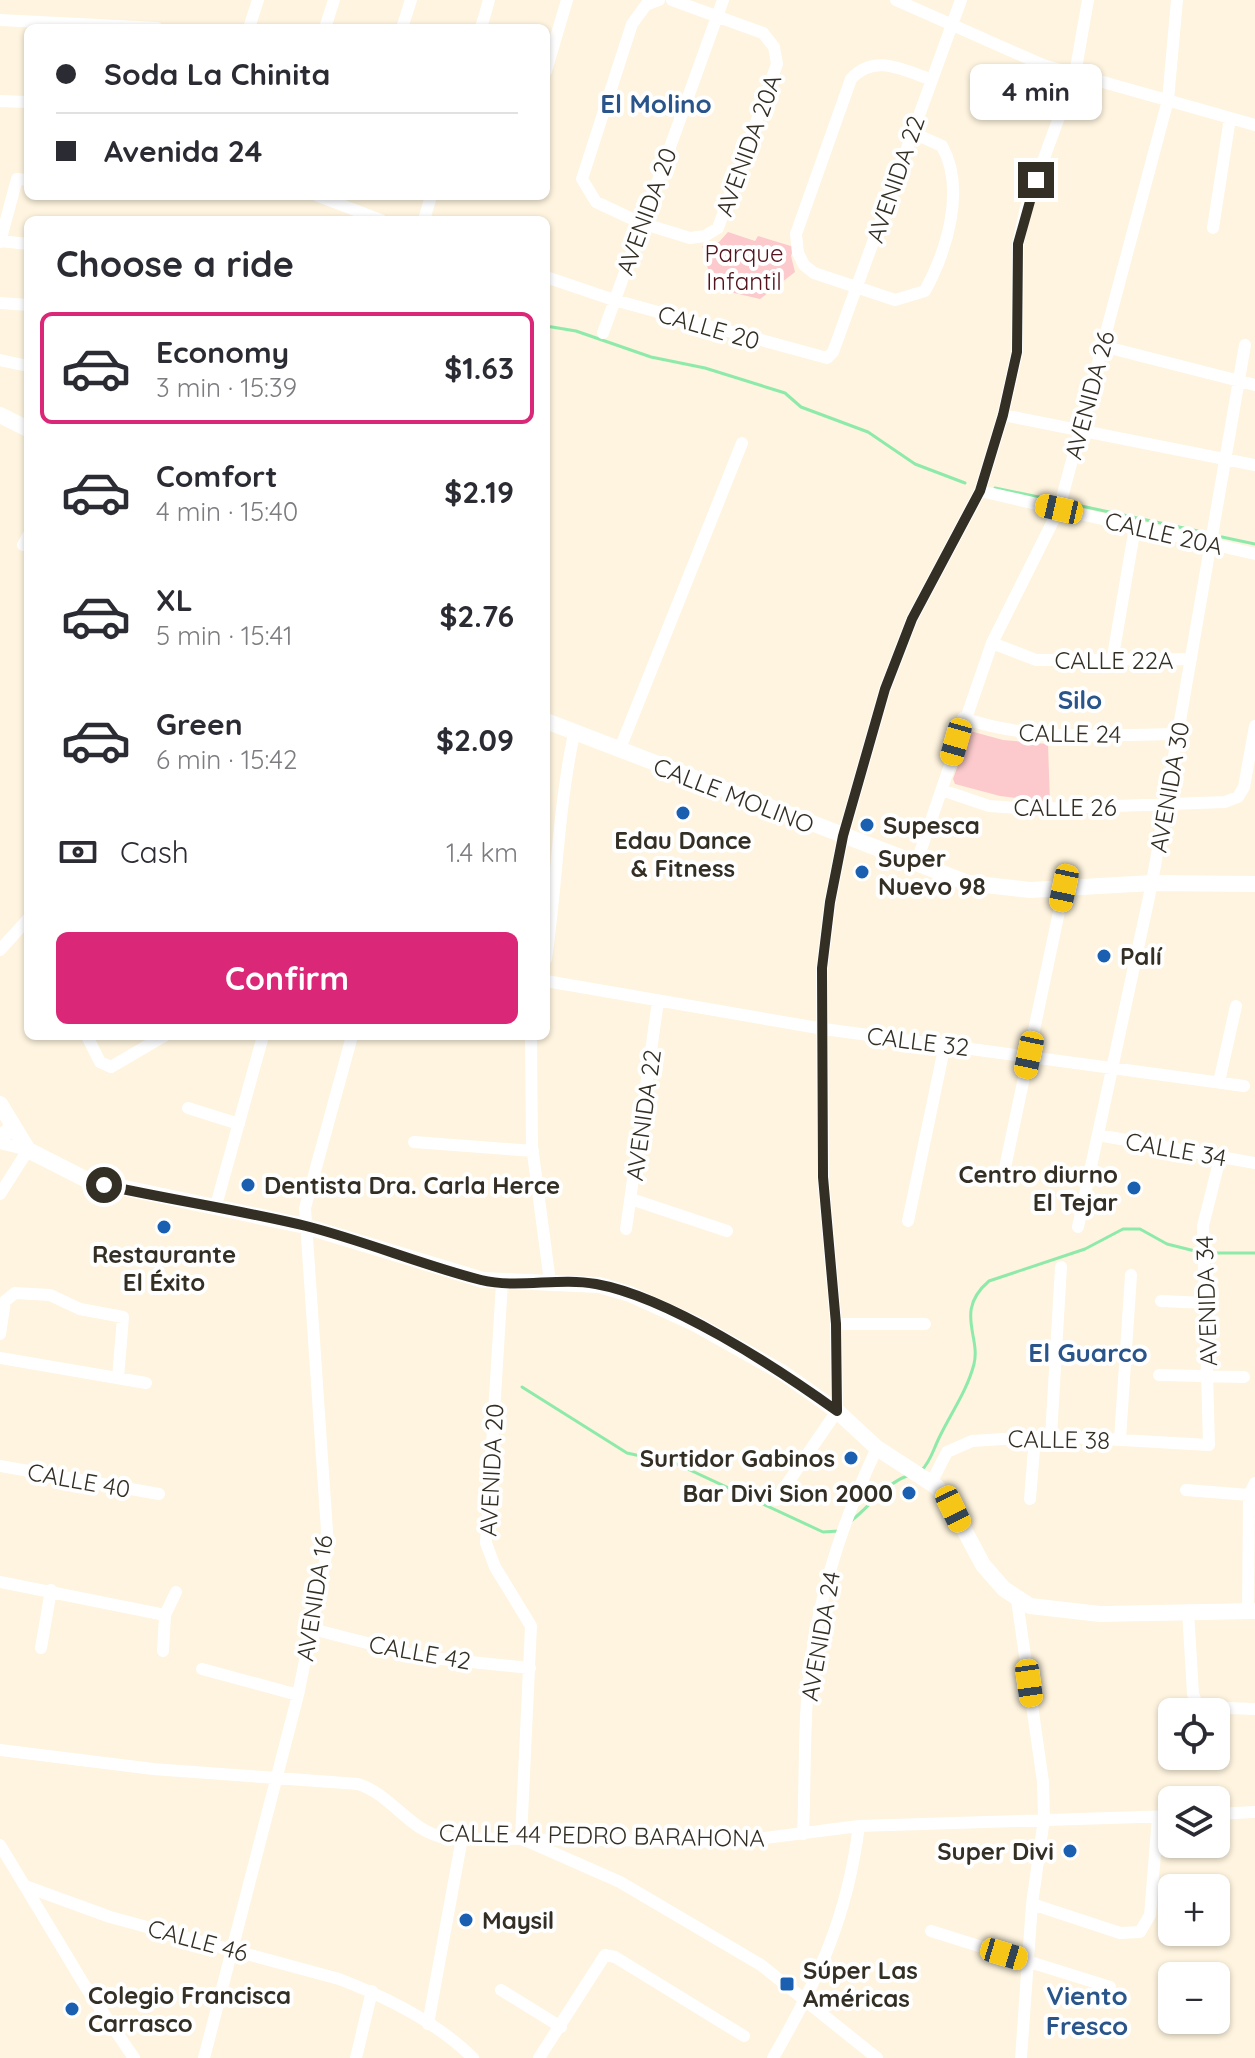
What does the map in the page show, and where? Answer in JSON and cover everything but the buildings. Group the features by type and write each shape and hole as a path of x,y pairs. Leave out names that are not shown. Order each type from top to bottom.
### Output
{"main road":[{"path":"0,415 24,427"},
{"name":"CALLE MOLINO","path":"550,723 968,883 997,889 1152,883 1255,884"},
{"path":"0,1104 7,1132 28,1150 87,1180 305,1226 502,1283 599,1285 630,1294 696,1324 783,1373 837,1411 877,1448 931,1483 953,1509 983,1565 1017,1600 1045,1610 1067,1612 1251,1612"}],"street":[{"path":"250,24 258,0"},
{"path":"326,24 334,0"},
{"path":"403,24 411,0"},
{"path":"482,24 489,0"},
{"path":"550,57 567,0"},
{"path":"672,0 718,14"},
{"name":"AVENIDA 20","path":"603,333 723,0"},
{"path":"896,0 1043,65 1255,125"},
{"name":"AVENIDA 22","path":"827,358 833,352 961,0"},
{"path":"776,1500 837,1411 836,1324 823,1177 824,1029 825,934 843,836 885,689 912,619 980,491 1003,415 1017,352 1018,244 1026,207 1075,74 1088,0"},
{"name":"AVENIDA 26","path":"916,864 963,718 992,643 1059,509 1168,100 1177,0"},
{"path":"641,223 596,202 582,179 632,24 652,3"},
{"name":"AVENIDA 20A","path":"641,223 690,238 705,236 718,228 777,64 774,47 763,33 718,14"},
{"path":"0,20 78,24"},
{"path":"911,132 942,146 953,176 950,220 934,273 925,291 895,300 808,269 796,246 796,234 851,79 877,63 930,79"},
{"path":"0,101 24,102"},
{"path":"1213,228 1230,118"},
{"path":"23,180 0,241 24,244"},
{"path":"328,200 370,216"},
{"name":"CALLE 20","path":"550,278 614,300 827,358"},
{"path":"0,303 24,305"},
{"name":"AVENIDA 30","path":"1078,1227 1152,883 1245,345"},
{"path":"1102,346 1255,385"},
{"path":"0,360 24,365"},
{"path":"1003,415 1255,465"},
{"path":"619,751 742,443"},
{"name":"CALLE 20A","path":"980,491 1255,554"},
{"path":"1112,662 1135,527"},
{"name":"CALLE 22A","path":"992,643 1036,660 1112,662 1191,659"},
{"name":"CALLE 24","path":"963,718 1003,731 1050,736 1178,734"},
{"name":"CALLE 26","path":"942,790 989,806 1033,809 1166,807 1225,802 1238,797 1244,787 1255,726"},
{"path":"550,932 557,884 562,791 574,734"},
{"path":"1003,1177 1064,888"},
{"path":"0,950 24,923"},
{"name":"CALLE 32","path":"550,982 824,1029 1244,1086"},
{"name":"AVENIDA 22","path":"626,1229 658,1001"},
{"path":"1219,1082 1236,1006"},
{"path":"89,1040 100,1062 111,1067 157,1040"},
{"path":"215,1209 262,1040"},
{"name":"AVENIDA 16","path":"204,2058 298,1695 328,1546 305,1226 307,1188 351,1040"},
{"path":"531,1040 533,1151 550,1282"},
{"path":"908,1221 945,1044"},
{"path":"188,1108 239,1124"},
{"name":"CALLE 34","path":"1098,1135 1255,1163"},
{"path":"414,1142 533,1151"},
{"path":"0,1143 28,1150 0,1194"},
{"name":"AVENIDA 34","path":"1209,1445 1203,1226 1220,1158"},
{"path":"631,1199 727,1231"},
{"path":"1051,1436 1061,1267"},
{"path":"1120,1439 1131,1275"},
{"name":"AVENIDA 20","path":"502,1283 486,1543 495,1567 531,1626 521,1838"},
{"path":"0,1334 5,1301 15,1293 50,1295 80,1309 124,1312 118,1378"},
{"path":"1161,1301 1206,1303"},
{"path":"836,1324 925,1324"},
{"path":"0,1358 146,1383"},
{"path":"1159,1375 1244,1377"},
{"name":"CALLE 38","path":"931,1483 947,1452 957,1445 1051,1436 1209,1445"},
{"path":"1030,1499 1035,1437"},
{"name":"AVENIDA 24","path":"803,1834 807,1697 822,1603 850,1504 877,1448"},
{"name":"CALLE 40","path":"0,1466 159,1494"},
{"path":"1186,1490 1252,1489 1251,1612"},
{"path":"0,1582 165,1615"},
{"path":"41,1648 51,1590"},
{"path":"163,1651 165,1615 176,1592"},
{"path":"1017,1600 1043,1782 1044,1819 1032,1904 1021,2058"},
{"path":"1188,1611 1193,1694 1198,1707 1255,1709"},
{"name":"CALLE 42","path":"312,1629 422,1657 530,1668"},
{"path":"202,1669 298,1695"},
{"name":"CALLE 44 PEDRO BARAHONA","path":"0,1750 277,1779 341,1782 371,1788 426,1832 462,1838 734,1842 859,1826 1158,1817"},
{"path":"1230,1813 1255,1812"},
{"path":"1032,1904 1120,1933 1140,1932 1150,1915 1158,1817"},
{"path":"791,2058 776,2053 806,2001 844,1911 859,1826"},
{"path":"428,2024 462,1838"},
{"path":"521,1838 620,1882 761,1965 877,2058"},
{"path":"0,1845 85,1986 134,2058"},
{"name":"CALLE 46","path":"25,1886 110,1917 234,1949 372,1991 450,2035 473,2058"},
{"path":"931,1931 1110,1987"},
{"path":"539,2058 561,2027 596,1964 605,1955 615,1957 744,2036"},
{"path":"501,1990 561,2027"},
{"path":"356,2058 372,1991"}],"green space":[{"name":"Parque Infantil","path":"728,232 755,241 758,236 794,247 791,256 795,272 760,299 713,288 702,246 719,242"},
{"path":"970,731 1003,740 1048,744 1050,802 1000,796 955,784 953,779"}],"waterway":[{"path":"550,327 576,331 651,357 705,368 785,393 801,407 868,432 915,464 965,483"},
{"path":"995,488 1053,500"},
{"path":"1072,504 1207,533"},
{"path":"1222,537 1255,544"},
{"path":"921,1471 930,1459 971,1374 975,1354 971,1313 979,1292 989,1281 1085,1249 1123,1229 1140,1229 1167,1244 1199,1252"},
{"path":"1207,1253 1255,1253"},
{"path":"522,1387 627,1453 677,1464 823,1532 839,1531"},
{"path":"851,1521 884,1490 907,1476"}],"place":[{"name":"Edau Dance & Fitness","path":"683,813"},
{"name":"Supesca","path":"867,825"},
{"name":"Super Nuevo 98","path":"862,872"},
{"name":"Palí","path":"1104,956"},
{"name":"Dentista Dra. Carla Herce","path":"248,1185"},
{"name":"Centro diurno El Tejar","path":"1134,1188"},
{"name":"Restaurante El Éxito","path":"164,1227"},
{"name":"Surtidor Gabinos","path":"851,1458"},
{"name":"Bar Divi Sion 2000","path":"909,1493"},
{"name":"Super Divi","path":"1070,1851"},
{"name":"Maysil","path":"466,1920"},
{"name":"Súper Las Américas","path":"787,1984"},
{"name":"Colegio Francisca Carrasco","path":"72,2009"}],"district":[{"name":"El Molino","path":"656,103"},
{"name":"Silo","path":"1080,699"},
{"name":"El Guarco","path":"1088,1352"},
{"name":"Viento Fresco","path":"1087,2010"}],"route":[{"path":"104,1185 305,1226 483,1280 518,1284 586,1283 630,1294 696,1324 783,1373 837,1411 836,1324 823,1177 822,968 830,902 843,836 885,689 912,619 980,491 1003,415 1017,352 1020,316 1018,244 1036,180"}]}
